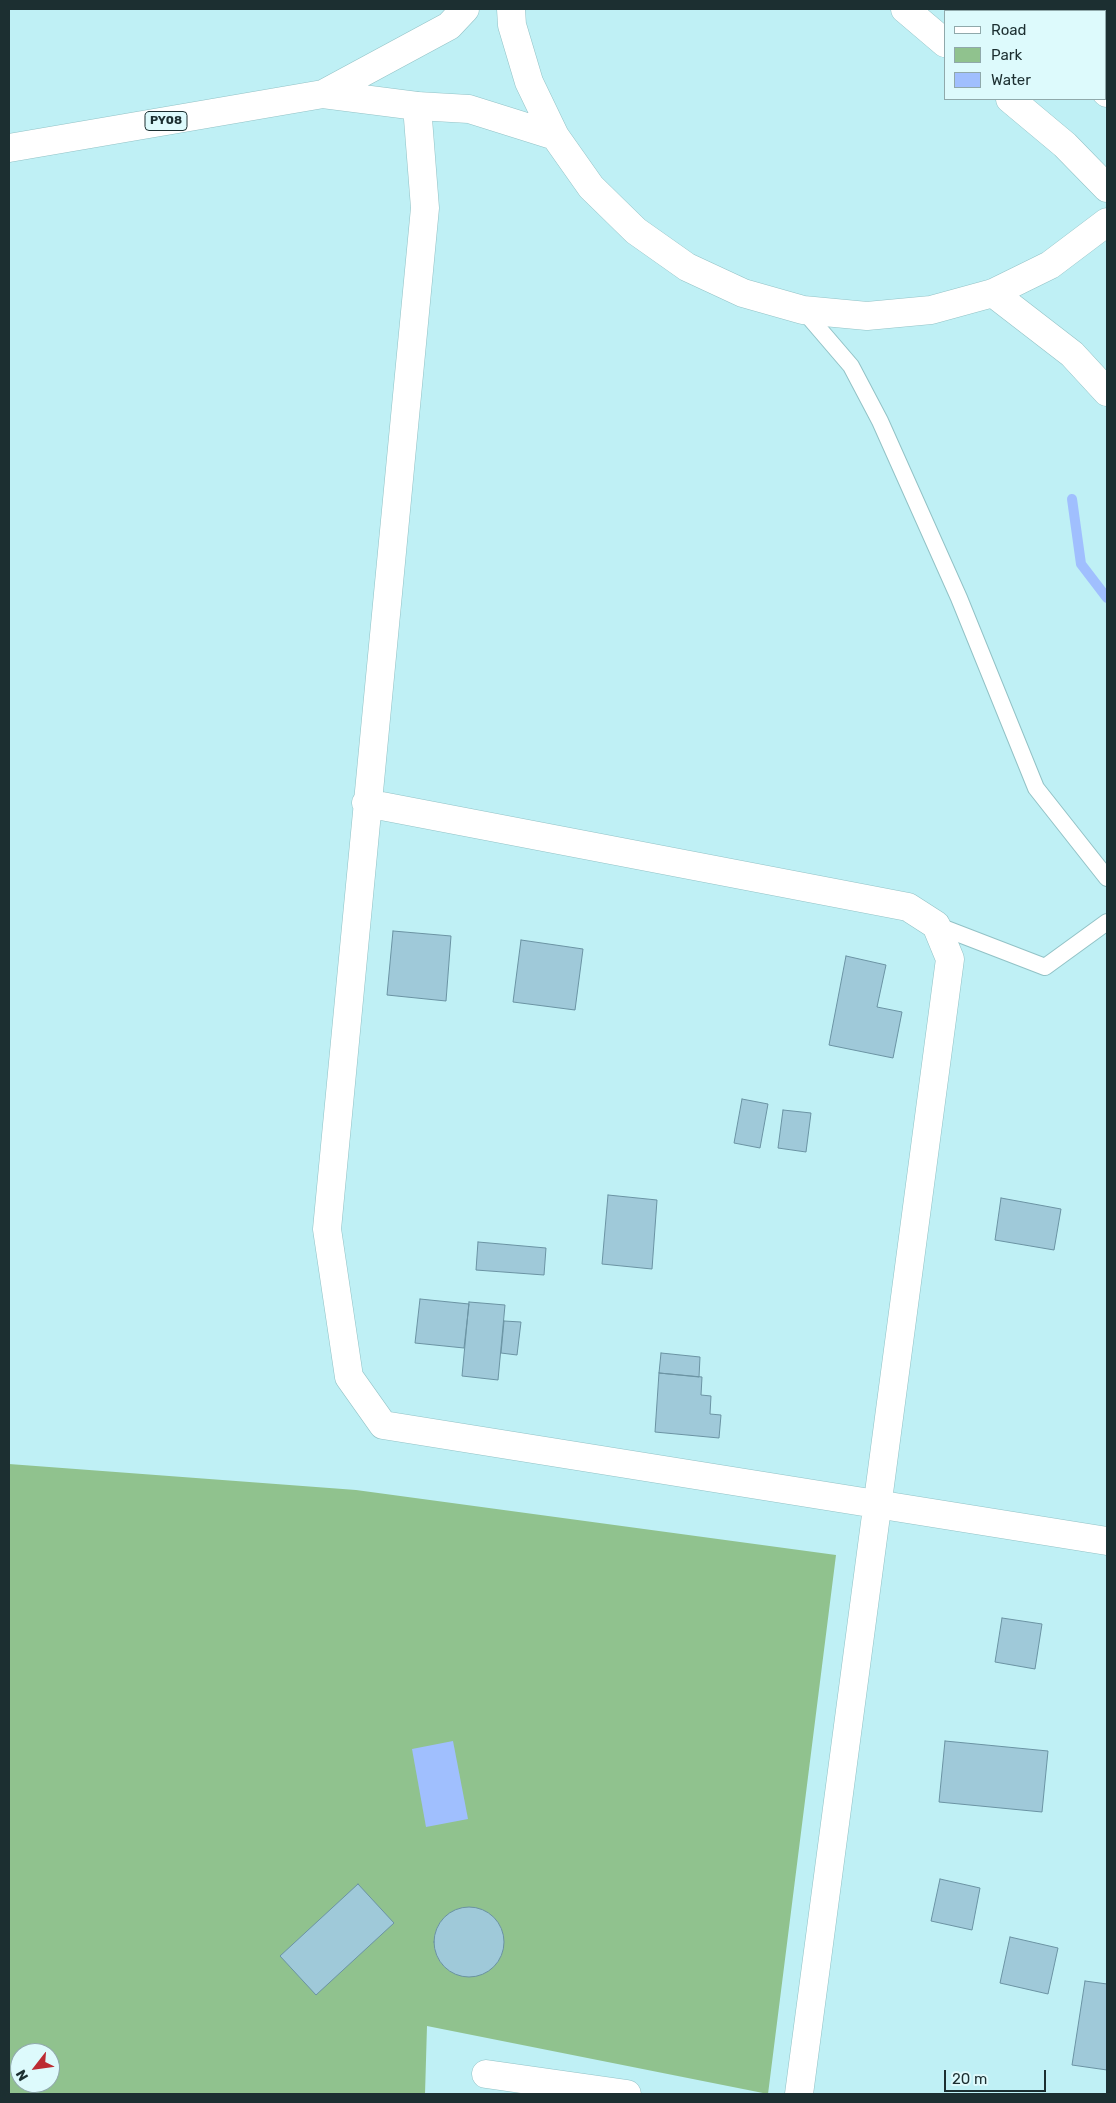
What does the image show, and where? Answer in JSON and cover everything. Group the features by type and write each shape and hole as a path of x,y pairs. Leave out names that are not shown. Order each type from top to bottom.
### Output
{"main road":[{"path":"323,94 449,26 465,9"},
{"path":"511,9 512,25 529,82 555,136 591,187 636,231 672,257 687,267 743,293 803,310 867,316 931,310 993,293 1050,265 1107,222"},
{"path":"905,9 944,42"},
{"path":"323,94 417,106 469,109 555,136"},
{"name":"PY08","path":"9,148 323,94"},
{"path":"1011,100 1065,145 1107,188"},
{"path":"417,106 425,208 366,803 327,1229 349,1377 382,1425 1107,1540"},
{"path":"993,293 1072,354 1107,392"},
{"path":"366,803 908,907 936,925 950,959 799,2094"},
{"path":"486,2074 627,2094"}],"lane":[{"path":"803,310 851,366 880,421 959,598 1036,788 1107,878"},
{"path":"936,925 1045,967 1107,922"}],"green space":[{"path":"9,1464 356,1490 836,1555 768,2094 427,2026 425,2094 9,2094"}],"water":[{"path":"453,1741 468,1819 426,1827 412,1749"}],"building":[{"path":"393,931 451,936 446,1001 387,995"},
{"path":"521,940 583,949 575,1010 513,1002"},
{"path":"846,956 886,965 877,1007 902,1012 893,1058 829,1045"},
{"path":"742,1099 768,1104 760,1148 734,1143"},
{"path":"783,1110 811,1113 806,1152 778,1148"},
{"path":"608,1195 657,1200 652,1269 602,1264"},
{"path":"1001,1198 1061,1209 1054,1250 995,1240"},
{"path":"478,1242 546,1248 544,1275 476,1270"},
{"path":"420,1299 469,1304 464,1348 415,1343"},
{"path":"469,1302 505,1305 498,1380 462,1376"},
{"path":"504,1321 521,1322 517,1355 501,1353"},
{"path":"661,1353 700,1357 699,1377 659,1373"},
{"path":"659,1373 702,1377 701,1395 711,1396 710,1414 721,1415 719,1438 655,1432"},
{"path":"1002,1618 1042,1624 1035,1669 995,1662"},
{"path":"945,1741 1048,1751 1042,1812 939,1802"},
{"path":"940,1879 980,1888 972,1930 931,1921"},
{"path":"358,1884 394,1923 316,1995 280,1956"},
{"path":"469,1907 482,1910 494,1917 501,1929 504,1942 501,1955 494,1967 482,1974 469,1977 456,1974 444,1967 437,1955 434,1942 437,1929 444,1917 456,1910"},
{"path":"1010,1937 1058,1948 1048,1994 1000,1983"},
{"path":"1085,1981 1107,1984 1107,2070 1072,2065"}],"waterway":[{"path":"1072,499 1081,564 1107,598"}]}
